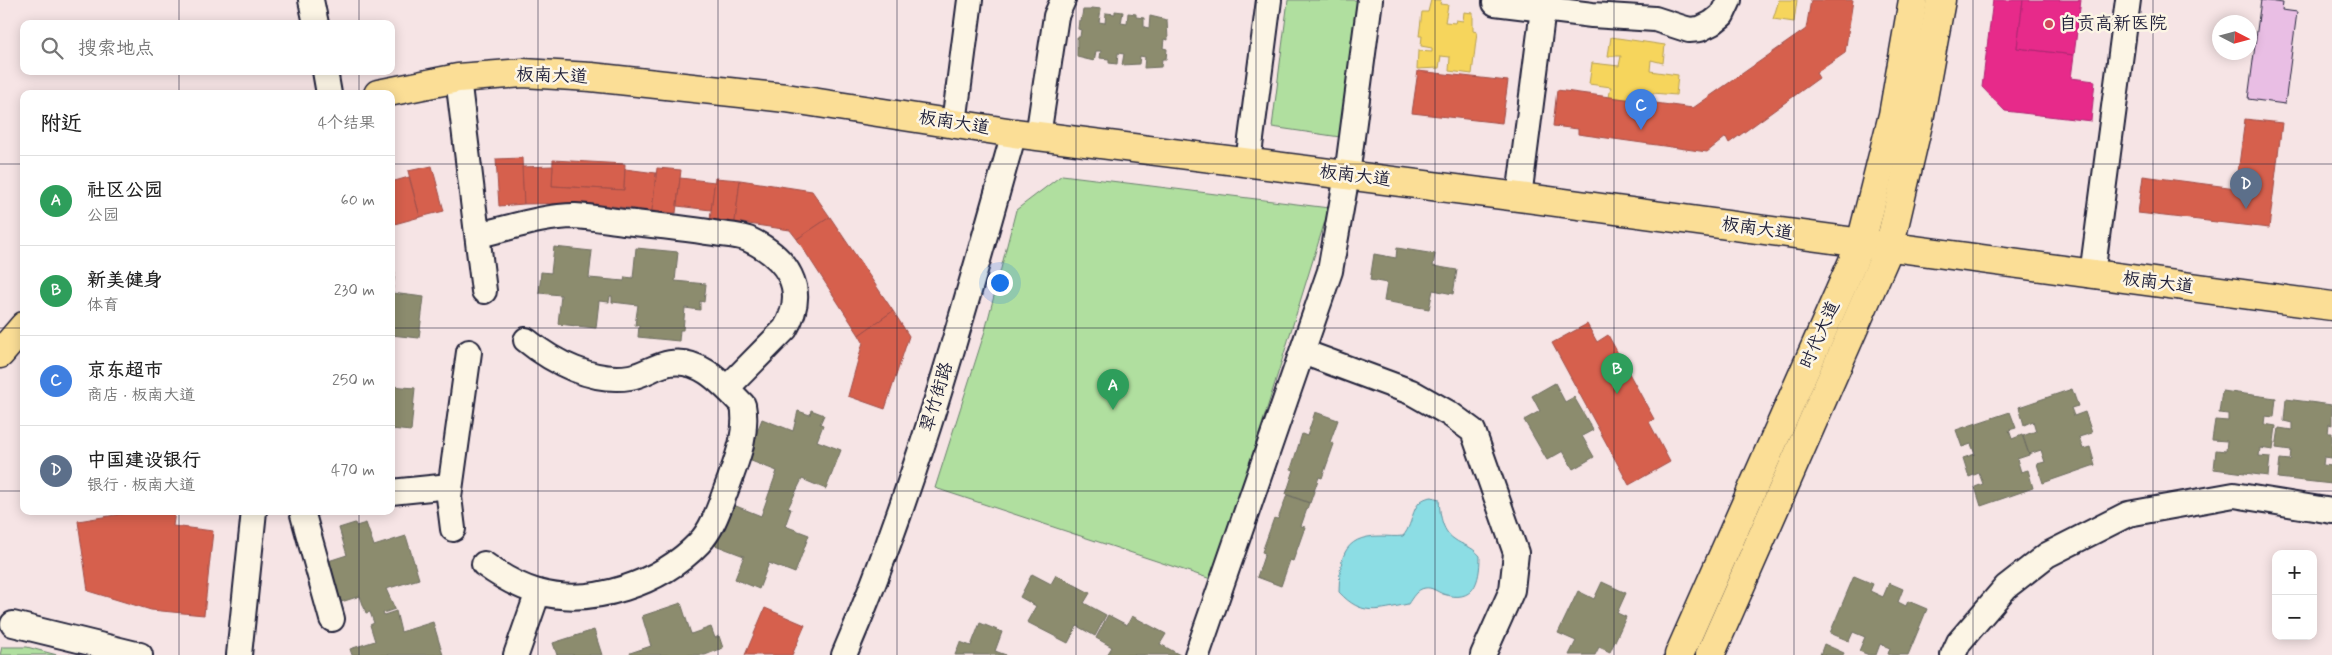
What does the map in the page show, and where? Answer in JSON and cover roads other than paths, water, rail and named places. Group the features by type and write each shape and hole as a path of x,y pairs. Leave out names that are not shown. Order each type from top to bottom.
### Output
{"main road":[{"name":"时代大道","path":"1679,655 1860,243 1893,115 1913,0"},
{"name":"时代大道","path":"1710,655 1889,248 1919,120 1941,0"},
{"name":"板南大道","path":"395,91 458,78 523,74 591,77 786,98 1026,134 1519,197 2332,306"},
{"path":"0,354 20,331"}],"street":[{"path":"311,0 315,20"},
{"path":"954,124 970,0"},
{"name":"翠竹街路","path":"844,655 868,600 916,468 1026,134 1056,16 1063,0"},
{"path":"1248,162 1269,0"},
{"path":"1197,655 1330,271 1347,175 1370,0"},
{"path":"1496,0 1495,3 1543,9 1655,19 1688,30 1700,29 1712,24 1722,15 1729,0"},
{"path":"2092,275 2128,0"},
{"path":"1519,197 1543,9"},
{"path":"326,75 329,90"},
{"path":"458,78 484,291"},
{"path":"478,235 550,218 575,216 701,230 746,238 765,249 782,262 789,273 796,288 796,303 785,329 727,388"},
{"path":"484,564 538,592 586,595 636,584 664,572 700,542 717,512 737,461 744,431 743,404 727,388 706,371 695,365 683,363 665,364 631,377 591,374 561,364 526,340"},
{"path":"453,529 449,497 469,352"},
{"path":"1303,352 1411,392 1450,414 1472,431 1516,553 1512,590 1483,655"},
{"path":"395,492 450,486"},
{"path":"1953,655 1959,642 2006,587 2047,555 2128,514 2234,495 2332,511"},
{"path":"239,655 254,515"},
{"path":"303,515 332,619"},
{"path":"516,655 538,592"},
{"path":"4,622 140,655"}],"water":[{"path":"1432,497 1439,499 1442,521 1446,531 1457,541 1480,556 1479,574 1473,588 1462,596 1453,596 1425,588 1417,592 1408,604 1371,610 1355,605 1347,600 1339,592 1339,580 1342,560 1350,545 1357,540 1367,537 1403,536 1407,531 1416,507 1420,502"}],"place":[{"name":"自贡高新医院","path":"2049,24"},
{"name":"京东超市","path":"1641,130"},
{"name":"中国建设银行","path":"2246,209"},
{"name":"新美健身","path":"1617,394"},
{"name":"社区公园","path":"1113,410"}]}
